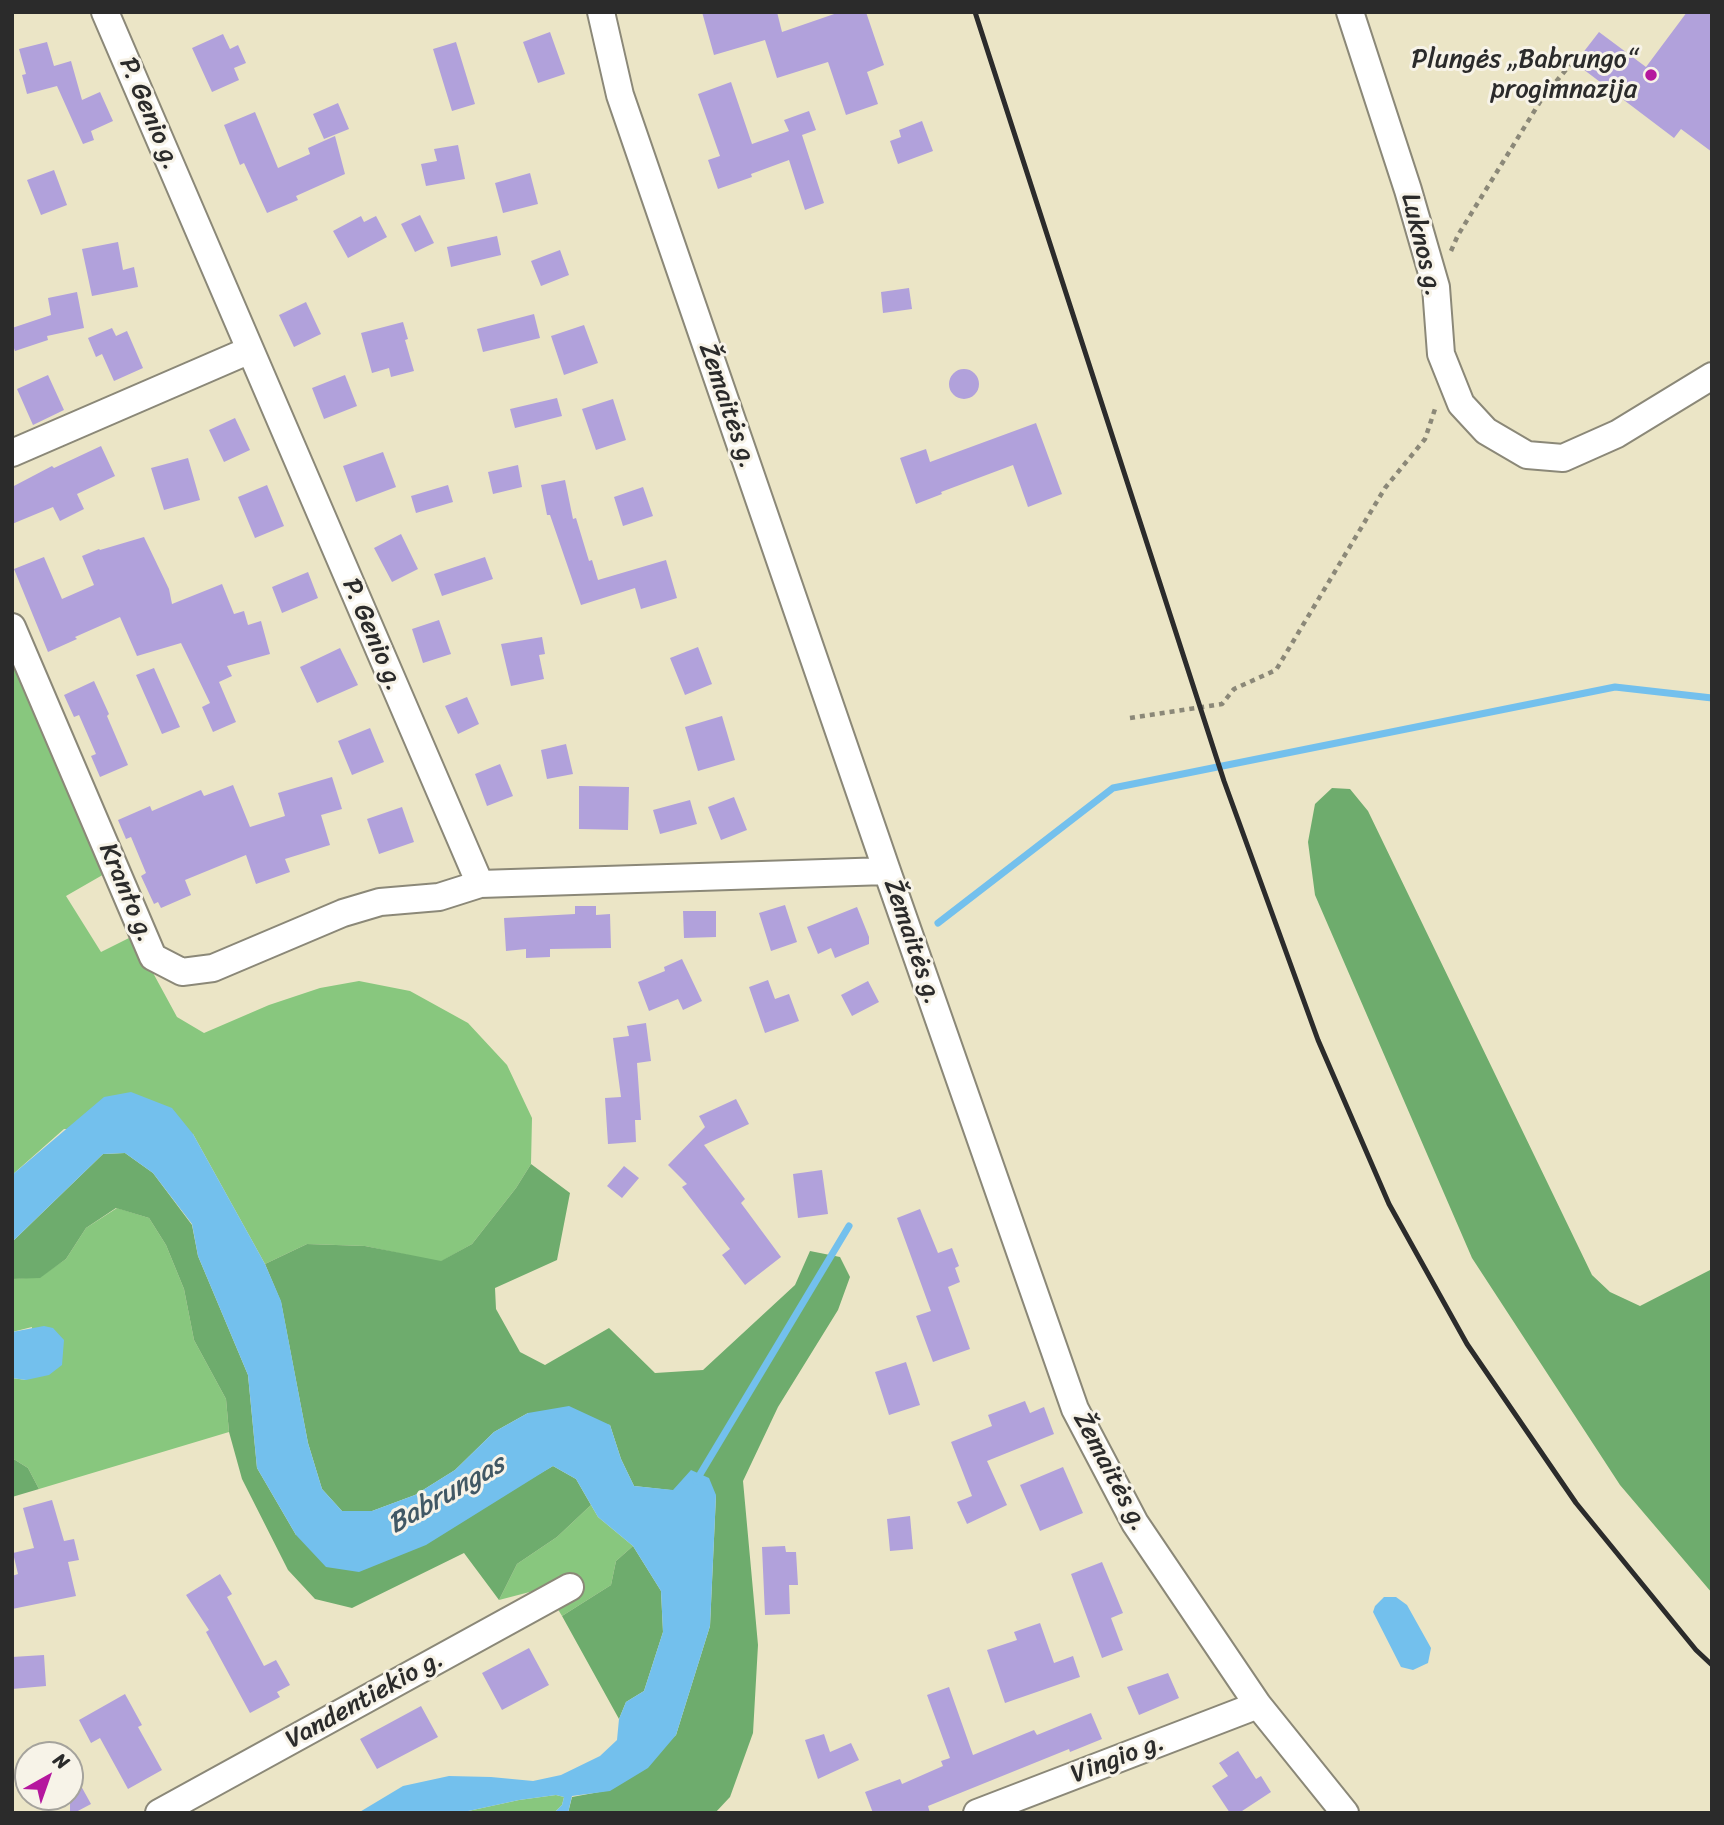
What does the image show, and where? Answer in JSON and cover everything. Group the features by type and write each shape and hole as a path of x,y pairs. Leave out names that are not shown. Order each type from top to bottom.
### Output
{"street":[{"name":"P. Genio g.","path":"106,12 480,884"},
{"name":"Žemaitės g.","path":"601,12 620,95 1075,1409 1135,1523 1258,1705 1345,1813"},
{"name":"Luknos g.","path":"1350,12 1408,190 1436,287 1441,354 1461,404 1486,431 1527,454 1563,458 1617,434 1712,376"},
{"path":"12,453 250,350"},
{"name":"Kranto g.","path":"12,627 153,957 182,972 213,968 343,913 380,902 439,897 480,884"},
{"path":"480,884 887,870"},
{"name":"Vandentiekio g.","path":"159,1813 570,1587"},
{"name":"Vingio g.","path":"978,1813 1015,1807 1258,1705"}],"path":[{"path":"1436,287 1458,235 1543,97 1570,65"},
{"path":"1130,718 1222,704 1234,689 1276,670 1385,488 1425,439 1447,371"}],"green space":[{"path":"12,652 106,873 66,896 101,952 133,936 177,1017 204,1033 269,1005 320,988 359,981 410,991 468,1023 507,1065 532,1118 531,1164 516,1188 472,1244 440,1262 365,1246 307,1244 265,1264 193,1134 64,1129 12,1175"},
{"path":"1332,788 1350,789 1368,811 1592,1275 1610,1292 1640,1306 1712,1269 1712,1593 1620,1485 1472,1258 1315,895 1308,842 1315,804"},
{"path":"125,1153 153,1173 192,1225 198,1256 248,1375 257,1468 296,1535 511,1490 553,1466 576,1479 591,1505 557,1537 517,1564 499,1600 464,1553 352,1608 315,1599 288,1570 242,1479 229,1432 226,1399 194,1340 184,1289 166,1245 149,1218 116,1208 86,1228 66,1259 40,1278 12,1279 12,1242 103,1154"},
{"path":"531,1164 570,1193 557,1260 495,1288 496,1309 520,1352 545,1365 609,1328 655,1373 703,1370 795,1285 810,1251 840,1257 850,1277 838,1310 778,1407 743,1481 758,1645 753,1733 730,1797 715,1813 568,1813 572,1797 610,1790 676,1735 710,1626 716,1495 634,1486 621,1459 610,1425 528,1413 494,1432 455,1470 415,1495 372,1511 342,1511 322,1489 308,1443 281,1302 265,1264 307,1244 365,1246 441,1261 472,1244 516,1188"},
{"path":"117,1208 149,1218 166,1245 184,1289 194,1340 226,1399 229,1432 39,1489 28,1468 12,1458 12,1378 26,1380 32,1327 12,1332 12,1279 40,1277 66,1259 86,1228"},
{"path":"12,1458 28,1468 39,1489 12,1497"},
{"path":"591,1505 598,1517 633,1546 616,1561 611,1585 562,1616 545,1588 499,1600 517,1564 557,1537"},
{"path":"633,1546 661,1591 663,1632 644,1691 626,1702 619,1719 562,1616 611,1585 616,1561"},
{"path":"556,1795 564,1797 562,1805 554,1813 459,1813 519,1800"}],"water":[{"name":"Babrungas","path":"131,1092 172,1108 193,1134 265,1264 281,1301 308,1443 322,1489 342,1511 372,1511 415,1495 455,1470 494,1432 528,1413 569,1406 610,1425 621,1459 634,1486 673,1490 691,1470 709,1478 716,1495 710,1626 676,1735 648,1768 610,1791 572,1796 568,1813 554,1813 562,1805 564,1797 556,1795 459,1813 358,1813 403,1786 449,1776 533,1781 561,1775 600,1756 617,1740 619,1719 626,1702 644,1691 663,1632 661,1591 633,1546 598,1517 576,1479 553,1466 426,1545 359,1572 326,1567 296,1535 257,1468 248,1375 198,1256 192,1224 153,1173 125,1153 103,1154 12,1242 12,1175 104,1097"},
{"path":"44,1326 53,1328 64,1340 62,1365 49,1375 26,1380 12,1378 12,1332"},
{"path":"1384,1597 1396,1597 1407,1605 1431,1648 1428,1663 1413,1670 1401,1667 1373,1612"}],"building":[{"path":"702,12 777,12 782,32 840,12 866,12 884,65 867,72 878,104 846,115 828,62 777,78 765,40 714,55"},
{"name":"Plungės „Babrungo“ progimnazija","path":"1687,12 1712,12 1712,152 1681,129 1674,138 1575,63 1599,32 1646,67"},
{"path":"550,32 565,74 538,83 523,42"},
{"path":"223,34 230,49 238,45 246,63 234,68 239,80 212,92 192,48"},
{"path":"47,42 54,66 71,61 82,100 100,92 113,121 91,131 94,140 83,144 57,86 27,94 22,75 26,74 19,49"},
{"path":"456,42 475,104 452,111 433,49"},
{"path":"731,82 752,144 789,131 784,120 809,111 816,130 802,135 824,203 805,210 789,160 718,189 708,160 720,156 698,94"},
{"path":"338,103 349,129 324,139 313,114"},
{"path":"255,112 278,168 310,154 308,148 335,136 345,174 296,196 298,200 267,213 244,163 240,165 224,125"},
{"path":"922,121 933,151 898,164 890,141 901,137 899,130"},
{"path":"458,145 465,179 426,186 421,164 437,161 434,149"},
{"path":"54,170 67,205 41,215 27,180"},
{"path":"530,173 538,204 503,213 495,183"},
{"path":"420,215 434,243 415,252 401,224"},
{"path":"361,216 364,222 376,216 387,237 348,258 333,231"},
{"path":"497,236 501,255 451,267 447,247"},
{"path":"118,242 123,270 134,267 138,287 92,296 82,249"},
{"path":"560,250 569,275 541,286 531,261"},
{"path":"909,288 912,309 883,313 881,292"},
{"path":"77,292 84,328 47,336 48,340 15,351 12,328 51,315 48,298"},
{"path":"306,302 321,334 294,347 279,315"},
{"path":"534,314 540,338 483,352 477,329"},
{"path":"403,322 414,371 391,377 389,368 372,373 361,333"},
{"path":"584,325 598,363 564,375 551,336"},
{"path":"112,328 116,336 127,331 143,368 114,381 102,354 96,357 88,338"},
{"path":"964,369 975,373 979,384 975,395 964,399 953,395 949,384 953,373"},
{"path":"48,375 64,410 33,425 17,389"},
{"path":"345,375 357,406 324,419 312,388"},
{"path":"557,398 562,416 515,428 510,409"},
{"path":"613,399 626,440 596,450 582,409"},
{"path":"235,418 250,450 224,462 209,430"},
{"path":"1036,423 1062,494 1028,507 1013,465 916,504 900,458 926,449 930,462"},
{"path":"101,446 115,476 77,494 84,509 60,521 53,507 12,524 12,487 52,466 54,468"},
{"path":"383,452 396,487 356,502 343,466"},
{"path":"188,458 200,500 164,510 151,468"},
{"path":"518,465 522,487 493,494 488,472"},
{"path":"565,480 573,519 576,518 589,561 592,560 598,580 666,560 677,598 641,609 635,588 581,605 550,515 547,515 541,485"},
{"path":"267,485 284,526 255,538 238,497"},
{"path":"448,485 453,502 416,513 411,496"},
{"path":"643,487 653,516 623,526 614,497"},
{"path":"401,534 418,569 392,582 374,548"},
{"path":"144,537 169,589 172,604 222,584 234,614 244,611 248,625 261,621 270,654 227,666 232,676 219,682 236,722 213,732 202,707 210,703 181,643 137,656 120,617 48,652 14,569 44,557 62,599 94,585 82,556"},
{"path":"485,557 493,579 442,596 434,574"},
{"path":"308,572 318,598 282,613 272,587"},
{"path":"439,620 451,654 423,663 412,629"},
{"path":"542,637 545,654 539,655 544,679 511,686 501,644"},
{"path":"698,647 712,684 685,695 670,658"},
{"path":"340,648 358,685 317,703 300,667"},
{"path":"154,668 180,727 162,734 136,675"},
{"path":"94,681 128,765 100,777 91,756 96,754 79,715 74,717 64,695"},
{"path":"467,697 479,724 458,734 445,706"},
{"path":"722,716 735,760 698,771 685,727"},
{"path":"370,728 384,762 352,775 338,741"},
{"path":"566,744 573,774 547,779 541,750"},
{"path":"500,764 513,796 487,806 475,774"},
{"path":"332,777 342,809 321,815 330,845 285,859 290,872 256,884 246,855 185,880 191,895 161,908 158,902 154,904 141,876 146,873 131,837 126,839 118,820 150,806 152,811 201,790 204,796 233,785 250,827 285,816 278,793"},
{"path":"579,786 629,787 628,830 579,829"},
{"path":"734,797 747,830 721,840 708,807"},
{"path":"690,800 697,824 660,834 653,810"},
{"path":"402,807 414,842 379,854 367,819"},
{"path":"785,905 797,942 771,951 759,913"},
{"path":"575,906 596,906 596,915 610,914 611,948 550,949 550,957 526,958 526,949 506,951 504,918 575,914"},
{"path":"857,907 869,937 869,944 835,958 831,948 818,954 807,927"},
{"path":"683,911 716,911 716,937 684,938"},
{"path":"682,959 702,1001 683,1010 678,999 649,1011 638,982 665,971 664,967"},
{"path":"768,980 775,999 789,994 799,1021 765,1033 749,987"},
{"path":"868,981 879,1002 852,1016 841,995"},
{"path":"646,1023 651,1061 637,1063 641,1120 635,1120 636,1142 608,1144 605,1098 621,1097 613,1038 629,1036 627,1026"},
{"path":"736,1099 749,1124 704,1145 745,1199 741,1203 781,1257 745,1285 722,1255 730,1249 682,1187 687,1184 668,1165 705,1127 699,1116"},
{"path":"624,1166 639,1178 622,1198 607,1186"},
{"path":"822,1170 828,1214 798,1218 793,1174"},
{"path":"920,1209 938,1253 952,1248 959,1266 955,1268 960,1282 948,1287 970,1349 933,1362 916,1316 931,1311 897,1218"},
{"path":"906,1362 920,1405 889,1415 875,1372"},
{"path":"1025,1401 1030,1413 1044,1407 1054,1434 987,1461 1007,1505 967,1524 957,1502 972,1496 951,1442 992,1426 988,1415"},
{"path":"1063,1467 1083,1513 1040,1531 1020,1485"},
{"path":"52,1500 64,1541 74,1539 79,1560 68,1562 76,1596 12,1609 12,1576 18,1574 13,1553 34,1548 23,1508"},
{"path":"910,1516 913,1549 890,1551 887,1519"},
{"path":"785,1546 786,1552 796,1552 798,1585 789,1585 790,1614 765,1615 762,1547"},
{"path":"1102,1562 1123,1613 1111,1618 1123,1650 1102,1658 1071,1574"},
{"path":"220,1574 232,1594 227,1597 264,1666 276,1660 290,1685 277,1692 280,1697 250,1713 206,1632 209,1630 186,1595"},
{"path":"1040,1623 1054,1663 1073,1656 1080,1677 1005,1703 987,1650 1017,1640 1014,1632"},
{"path":"529,1648 549,1685 502,1710 482,1673"},
{"path":"44,1655 46,1686 12,1689 12,1657"},
{"path":"1168,1673 1179,1698 1139,1715 1127,1687"},
{"path":"949,1687 973,1755 1034,1730 1037,1735 1091,1713 1102,1739 1070,1752 1069,1749 928,1806 930,1813 873,1813 865,1792 900,1779 902,1784 943,1766 941,1761 950,1758 927,1695"},
{"path":"125,1694 142,1725 138,1727 162,1770 128,1789 100,1738 91,1743 79,1720"},
{"path":"421,1706 438,1737 377,1769 360,1739"},
{"path":"824,1734 830,1752 851,1743 859,1760 818,1779 805,1740"},
{"path":"1238,1751 1256,1779 1261,1776 1271,1792 1239,1813 1230,1813 1212,1786 1228,1776 1219,1763"},
{"path":"84,1791 91,1804 84,1808"}],"waterway":[{"path":"938,923 1113,788 1615,687 1712,698"},
{"path":"696,1481 849,1226"}],"railway":[{"path":"975,12 1224,781 1318,1040 1389,1204 1467,1344 1576,1503 1696,1650 1712,1665"}],"place":[{"name":"Plungės „Babrungo“ progimnazija","path":"1651,75"}]}
